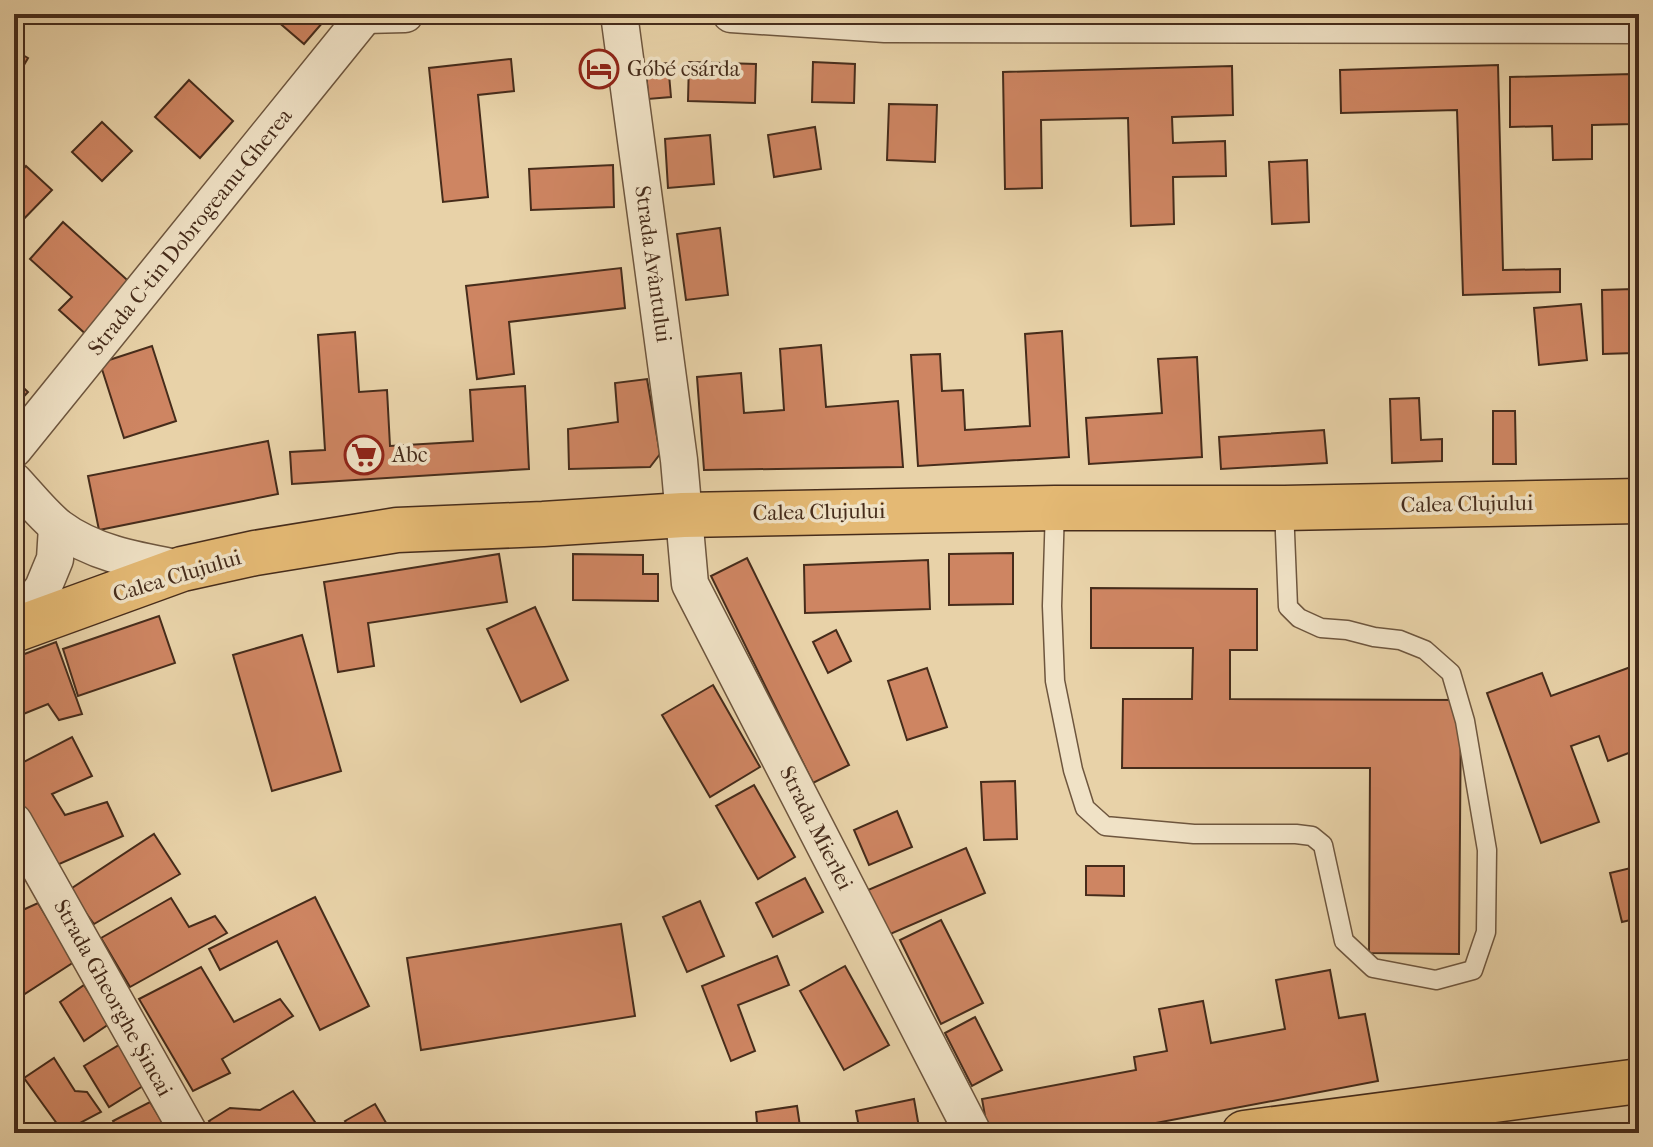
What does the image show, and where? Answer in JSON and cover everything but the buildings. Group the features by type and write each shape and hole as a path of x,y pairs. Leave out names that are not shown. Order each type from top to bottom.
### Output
{"main road":[{"name":"Calea Clujului","path":"14,627 182,569 255,553 397,530 683,515 1639,501"},
{"path":"1244,1133 1639,1081"}],"street":[{"name":"Strada C-tin Dobrogeanu-Gherea","path":"14,449 366,15 405,14"},
{"name":"Strada Avântului","path":"619,14 679,460 683,515"},
{"path":"731,14 886,19 1639,25"},
{"path":"14,481 57,527 94,548 182,569"},
{"name":"Strada Mierlei","path":"683,515 690,584 973,1133"},
{"path":"14,627 43,588 55,559 57,527"},
{"name":"Strada Gheorghe Șincai","path":"14,822 189,1133"}],"lane":[{"path":"1055,508 1052,606 1055,681 1073,770 1085,808 1105,826 1194,834 1312,836 1323,845 1344,941 1373,968 1436,980 1473,970 1486,932 1487,850 1465,721 1451,673 1425,650 1400,640 1321,628 1299,618 1288,607 1284,508"}],"place":[{"name":"Góbé csárda","path":"599,69"},
{"name":"Abc","path":"364,455"}]}
